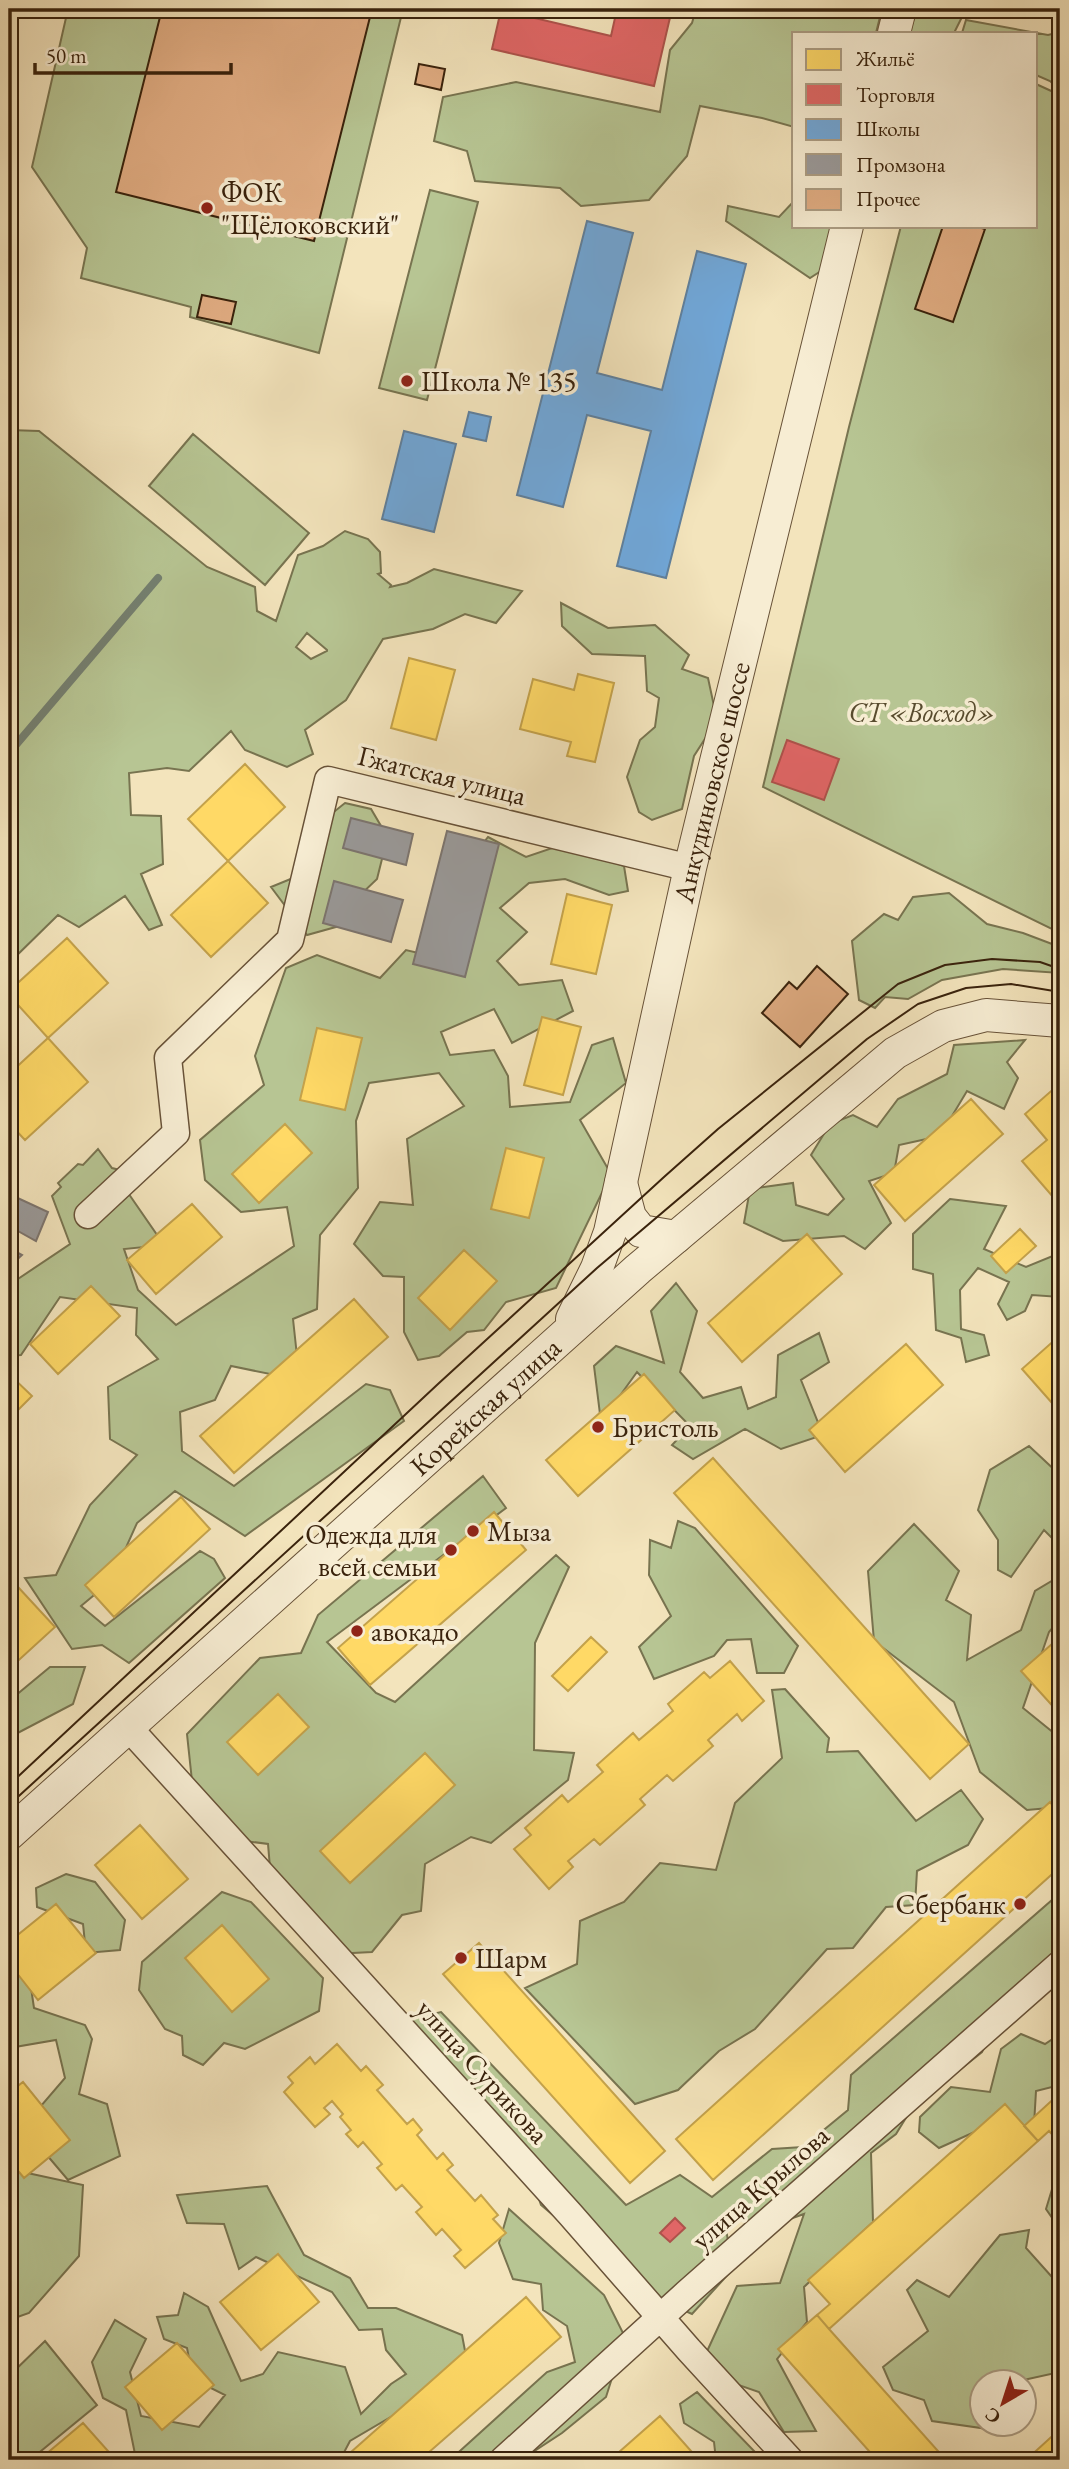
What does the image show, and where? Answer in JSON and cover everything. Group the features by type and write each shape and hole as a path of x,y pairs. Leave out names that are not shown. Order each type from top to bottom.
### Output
{"street":[{"path":"894,32 900,9"},
{"name":"Анкудиновское шоссе","path":"565,1333 597,1268 610,1232 690,868 847,228"},
{"name":"Гжатская улица","path":"88,1215 177,1133 168,1058 290,940 328,780 690,868"},
{"name":"Корейская улица","path":"9,1834 565,1333 895,1053 943,1026 986,1015 1060,1021"},
{"path":"621,1182 630,1217 641,1231 676,1237"},
{"name":"улица Сурикова","path":"128,1727 790,2460"},
{"name":"улица Крылова","path":"503,2460 1060,1964"}],"green space":[{"name":"ФОК \"Щёлоковский\"","path":"68,9 403,9 319,353 190,317 191,307 81,278 87,248 32,167"},
{"path":"696,9 882,9 876,32 792,32 792,126 700,106 687,156 649,200 581,206 560,188 475,181 467,151 434,141 443,97 516,82 660,112 670,50 692,23"},
{"path":"921,9 966,9 954,32 909,32 916,13"},
{"path":"966,20 1032,32 962,32"},
{"path":"1060,32 1060,90 1050,81 1038,76 1038,33 1048,35"},
{"name":"СТ «Восход»","path":"1038,85 1060,95 1060,933 763,787 849,427 900,228 1038,228"},
{"path":"430,190 478,202 427,400 379,388"},
{"path":"792,203 792,228 833,228 824,269 810,278 726,221 728,206 779,217"},
{"path":"9,430 39,431 207,567 255,587 257,611 276,621 298,555 323,546 345,531 368,539 380,552 381,573 378,574 390,587 407,583 434,569 522,591 496,623 465,614 433,629 383,639 346,700 305,730 313,754 287,767 245,750 231,731 189,771 167,768 129,773 131,815 161,816 163,864 141,874 162,925 149,930 125,896 79,927 58,915 9,963","holes":["307,633 327,650 311,659 296,647"]},
{"path":"193,434 309,533 265,585 149,486"},
{"path":"561,603 608,628 655,625 689,655 682,669 708,678 717,720 694,756 682,809 652,820 639,812 627,777 640,740 655,727 659,698 647,691 645,656 592,654 562,626"},
{"path":"345,803 371,809 391,843 384,851 377,879 356,899 361,920 307,935 271,887 298,876 305,835"},
{"path":"488,837 526,857 564,844 624,866 628,891 609,895 565,879 529,883 500,908 527,932 497,961 519,985 562,980 573,1011 512,1043 494,1009 441,1032 450,1055 494,1050 508,1076 510,1107 570,1102 592,1045 613,1038 626,1083 580,1120 611,1174 556,1288 506,1302 484,1330 467,1332 439,1356 418,1360 404,1332 404,1277 383,1276 354,1244 380,1202 413,1205 407,1139 464,1106 439,1073 369,1083 356,1121 358,1188 320,1235 317,1309 293,1319 297,1356 275,1375 231,1366 215,1400 180,1412 182,1451 234,1486 366,1384 390,1390 404,1421 245,1536 175,1491 137,1523 111,1581 81,1606 105,1626 200,1551 214,1559 225,1578 129,1663 102,1645 72,1649 25,1578 56,1575 90,1505 137,1455 110,1439 108,1387 158,1359 136,1335 137,1308 60,1297 21,1355 9,1356 9,1285 70,1244 52,1196 61,1187 58,1183 78,1164 83,1165 98,1149 112,1168 120,1170 115,1174 164,1245 124,1249 138,1290 176,1325 294,1246 287,1207 241,1212 205,1180 200,1140 264,1085 255,1056 286,968 317,955 380,978 406,950 448,960 455,880"},
{"path":"949,893 987,924 1023,933 1060,947 1060,973 1003,969 942,980 908,999 885,997 875,1008 859,1000 852,941 884,914 898,920 913,897"},
{"path":"1025,1040 1007,1062 1018,1078 1004,1109 967,1091 940,1136 899,1145 894,1173 869,1181 891,1223 865,1249 844,1236 783,1241 744,1223 750,1189 793,1183 796,1205 828,1215 844,1199 811,1155 830,1124 853,1115 877,1127 898,1099 947,1074 954,1045"},
{"path":"950,1199 1006,1206 984,1249 1026,1267 1060,1253 1060,1297 1032,1295 1025,1311 1007,1320 998,1304 1009,1282 978,1268 960,1290 961,1329 984,1335 989,1355 966,1362 961,1338 936,1330 933,1274 913,1269 913,1234"},
{"path":"676,1283 697,1311 680,1372 703,1398 741,1387 748,1409 776,1397 778,1355 819,1333 829,1362 801,1380 823,1435 781,1449 745,1429 693,1459 672,1445 690,1426 637,1372 601,1422 594,1366 616,1346 664,1363 651,1311"},
{"path":"1029,1446 1060,1475 1060,1546 1044,1530 1011,1577 998,1570 998,1540 978,1510 990,1470"},
{"path":"483,1476 506,1508 327,1642 376,1693 395,1702 556,1555 569,1567 535,1643 534,1750 574,1753 568,1780 491,1843 471,1837 425,1864 421,1911 402,1915 372,1952 333,1954 273,1903 268,1844 223,1838 195,1809 187,1734 260,1658 301,1653 318,1615"},
{"path":"678,1521 695,1528 798,1646 784,1673 757,1673 751,1639 727,1640 714,1656 654,1679 639,1647 671,1616 649,1575 650,1540 671,1548"},
{"path":"914,1524 959,1571 946,1600 971,1615 967,1660 1021,1630 1035,1591 1060,1576 1060,1619 1049,1632 1023,1708 1060,1738 1060,1807 1027,1810 980,1772 954,1702 874,1641 868,1571"},
{"path":"50,1667 85,1667 73,1704 10,1737 9,1742 9,1701"},
{"path":"785,1689 829,1738 827,1752 858,1751 916,1821 961,1790 983,1819 968,1845 917,1871 915,1905 886,1907 853,1948 827,1949 755,2029 719,2051 678,2090 635,2104 525,1988 577,1964 580,1921 624,1902 660,1863 716,1870 735,1803 782,1758 772,1690"},
{"path":"66,1874 95,1882 125,1920 120,1950 86,1953 83,1924 37,1907 36,1888"},
{"path":"222,1892 251,1902 323,1978 319,2011 245,2049 224,2043 203,2065 183,2055 182,2036 165,2029 139,1990 142,1962"},
{"path":"1060,1893 1060,1974 1010,1994 982,2052 912,2108 896,2134 871,2153 873,2222 804,2287 807,2322 777,2359 816,2431 784,2432 759,2392 698,2371 737,2286 780,2283 804,2214 773,2225 724,2218 733,2269 692,2314 616,2280 593,2249 541,2205 531,2176 406,2020 441,2012 626,2205 680,2175 712,2197 772,2149 803,2147 848,2110 851,2075"},
{"path":"9,1971 29,1974 34,2008 85,2025 92,2039 79,2094 107,2104 120,2156 68,2180 35,2141 34,2114 65,2078 56,2040 9,2048"},
{"path":"1021,2034 1045,2044 1060,2034 1060,2085 1036,2091 1034,2125 990,2125 939,2148 919,2132 920,2117 951,2087 990,2092 1001,2049"},
{"path":"9,2169 83,2185 79,2256 29,2313 9,2320"},
{"path":"267,2186 304,2255 350,2278 368,2308 396,2308 462,2335 466,2356 423,2398 350,2441 340,2460 142,2460 135,2454 126,2410 103,2398 92,2362 115,2320 146,2339 130,2372 141,2416 199,2427 225,2395 193,2379 187,2348 164,2339 157,2317 178,2315 184,2293 208,2307 241,2381 263,2374 278,2352 345,2367 361,2414 391,2384 406,2374 386,2350 382,2329 359,2330 332,2292 256,2257 239,2269 224,2224 187,2223 177,2195"},
{"path":"1053,2186 1060,2188 1060,2225 1046,2209"},
{"path":"509,2209 604,2295 625,2337 606,2397 562,2433 530,2454 526,2460 450,2460 547,2372 575,2362 567,2326 543,2310 541,2284 513,2279 499,2243"},
{"path":"1029,2230 1026,2248 1060,2286 1060,2372 1038,2377 1038,2368 968,2368 968,2426 932,2421 924,2400 893,2390 883,2367 928,2331 907,2290 917,2280 949,2297 1000,2235"},
{"path":"45,2341 97,2405 30,2460 9,2460 9,2376"},
{"path":"697,2392 757,2454 756,2460 716,2460 714,2442 684,2423 680,2404"}],"building: Жильё":[{"path":"409,658 455,670 436,740 391,728"},
{"path":"578,674 614,683 595,762 567,756 571,742 520,729 533,679 574,690"},
{"path":"245,764 285,807 228,861 188,819"},
{"path":"228,861 268,903 211,957 171,915"},
{"path":"567,894 612,905 596,974 551,964"},
{"path":"67,938 108,983 48,1038 9,995 9,991"},
{"path":"542,1017 581,1027 563,1095 524,1085"},
{"path":"317,1028 362,1038 345,1110 300,1100"},
{"path":"48,1038 88,1082 25,1140 9,1123 9,1074"},
{"path":"1058,1085 1060,1205 1022,1161 1047,1140 1025,1114"},
{"path":"971,1099 1003,1134 905,1221 874,1185"},
{"path":"285,1124 312,1153 259,1203 232,1174"},
{"path":"506,1148 544,1158 529,1218 491,1209"},
{"path":"192,1204 222,1237 156,1294 127,1260"},
{"path":"1020,1229 1036,1246 1006,1273 991,1256"},
{"path":"807,1234 842,1274 742,1362 708,1323"},
{"path":"464,1250 497,1281 450,1330 418,1298"},
{"path":"91,1286 120,1316 58,1374 30,1344"},
{"path":"354,1299 388,1337 234,1473 200,1436"},
{"path":"1058,1337 1060,1339 1060,1412 1022,1369"},
{"path":"906,1344 943,1385 845,1472 809,1430"},
{"path":"9,1374 32,1396 9,1419"},
{"path":"644,1374 675,1410 578,1496 546,1460"},
{"path":"713,1458 969,1744 930,1779 674,1493"},
{"path":"181,1497 210,1529 114,1617 85,1585"},
{"path":"494,1512 526,1550 370,1685 338,1648"},
{"path":"18,1587 55,1627 9,1669 9,1595"},
{"path":"591,1637 607,1652 568,1691 552,1676"},
{"path":"1060,1637 1060,1710 1058,1712 1021,1671"},
{"path":"730,1661 764,1701 742,1721 737,1714 708,1740 713,1746 673,1781 667,1775 640,1799 645,1805 600,1845 594,1839 568,1861 573,1867 549,1889 514,1849 531,1835 525,1828 562,1795 568,1802 603,1772 597,1765 633,1733 639,1740 673,1711 668,1704 704,1672 710,1678"},
{"path":"278,1694 309,1727 258,1775 227,1742"},
{"path":"425,1753 455,1785 350,1883 320,1851"},
{"path":"1050,1802 1060,1814 1060,1867 713,2180 676,2139"},
{"path":"140,1825 188,1879 142,1919 95,1865"},
{"path":"56,1904 96,1953 38,2000 9,1963 9,1942"},
{"path":"222,1925 269,1979 232,2012 185,1958"},
{"path":"479,1943 665,2151 630,2183 443,1974"},
{"path":"337,2044 361,2071 366,2066 383,2085 377,2090 407,2124 413,2119 422,2130 417,2135 437,2159 443,2153 453,2165 447,2170 475,2201 481,2195 498,2215 493,2219 506,2233 465,2268 454,2256 461,2250 442,2229 436,2235 416,2212 422,2207 402,2185 396,2190 377,2168 382,2164 363,2142 358,2147 346,2134 351,2130 332,2101 324,2108 330,2114 315,2127 284,2092 293,2083 288,2077 310,2057 315,2064"},
{"path":"23,2082 70,2140 24,2178 9,2160 9,2093"},
{"path":"1060,2093 1060,2143 1049,2131 1038,2141 1024,2126"},
{"path":"1005,2104 1038,2141 829,2329 817,2315 830,2304 808,2280"},
{"path":"278,2254 319,2302 261,2350 220,2302"},
{"path":"526,2297 561,2337 420,2460 342,2460"},
{"path":"817,2315 946,2460 877,2460 778,2349"},
{"path":"177,2343 214,2385 162,2430 125,2387"},
{"path":"660,2416 699,2460 610,2460"},
{"path":"83,2423 116,2460 39,2460"},
{"path":"1060,2429 1060,2460 1026,2460"}],"building: Торговля":[{"path":"617,9 672,9 654,86 492,49 501,10 611,36"},
{"path":"787,740 839,759 824,800 772,782"},
{"path":"675,2218 685,2228 670,2242 660,2233"}],"building: Школы":[{"path":"587,221 633,233 597,373 662,390 697,251 746,264 666,578 617,566 651,431 587,415 563,507 517,495"},
{"path":"469,412 491,417 486,441 463,436"},
{"path":"404,431 456,444 434,532 382,519"}],"building: Промзона":[{"path":"351,818 413,834 406,865 343,848"},
{"path":"447,831 499,844 465,977 413,964"},
{"path":"334,881 403,900 391,942 323,923"},
{"path":"9,1194 48,1212 36,1241 9,1226"},
{"path":"9,1248 22,1255 9,1267"}],"building: Прочее":[{"path":"162,9 372,9 314,241 116,192"},
{"path":"419,64 445,69 441,90 415,84"},
{"path":"942,228 985,229 953,322 915,309"},
{"path":"202,295 236,302 231,324 197,317"},
{"path":"817,966 848,994 800,1047 762,1013 789,982 797,989"}],"waterway":[{"path":"9,753 158,578"}],"tram line":[{"path":"9,1785 664,1177 718,1129 898,984 945,965 992,959 1040,962 1060,969"},
{"path":"9,1805 597,1268 867,1039 918,1004 966,988 1011,984 1060,992"}],"place":[{"name":"ФОК \"Щёлоковский\"","path":"207,208"},
{"name":"Школа № 135","path":"407,381"},
{"name":"Бристоль","path":"598,1427"},
{"name":"Мыза","path":"473,1531"},
{"name":"Одежда для всей семьи","path":"451,1550"},
{"name":"авокадо","path":"357,1631"},
{"name":"Сбербанк","path":"1020,1904"},
{"name":"Шарм","path":"461,1958"}]}
